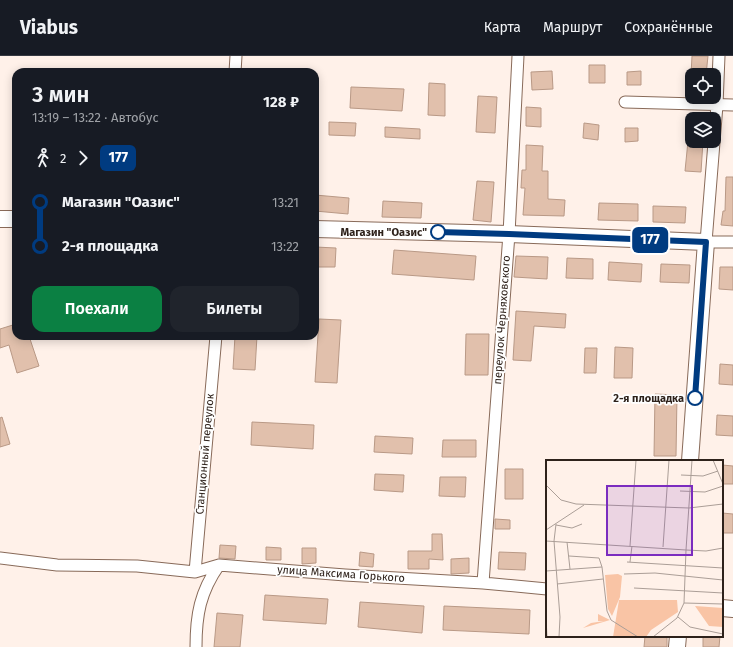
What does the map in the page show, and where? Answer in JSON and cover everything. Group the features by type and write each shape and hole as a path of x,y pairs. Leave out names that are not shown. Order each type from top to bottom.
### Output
{"street":[{"path":"235,68 236,56"},
{"name":"переулок Черняховского","path":"483,583 509,234 518,56"},
{"path":"690,460 717,105 719,56"},
{"path":"625,102 733,105"},
{"path":"0,219 12,218"},
{"path":"319,229 733,242"},
{"name":"Станционный переулок","path":"195,572 216,340"},
{"name":"улица Максима Горького","path":"0,558 57,565 137,566 195,572 219,565 345,575 483,583 546,589"},
{"path":"196,647 198,611 204,591 211,576 219,565"},
{"path":"723,608 733,609"},
{"path":"677,647 678,637"}],"building":[{"path":"692,56 708,56 707,68 691,68"},
{"path":"589,65 605,65 605,83 589,83"},
{"path":"552,71 553,89 532,90 531,72"},
{"path":"641,71 641,85 627,85 627,72"},
{"path":"429,83 445,84 445,116 428,115"},
{"path":"351,87 404,89 402,111 350,108"},
{"path":"478,96 497,97 495,133 476,132"},
{"path":"526,107 541,108 541,127 526,126"},
{"path":"329,122 356,123 355,136 329,135"},
{"path":"584,123 599,125 598,140 583,138"},
{"path":"385,127 420,129 420,139 385,137"},
{"path":"625,128 638,128 638,141 625,142"},
{"path":"526,145 543,146 542,171 548,171 548,199 565,200 564,216 523,215 525,188 521,188 522,170 526,170"},
{"path":"687,148 703,148 701,172 685,171"},
{"path":"726,177 733,177 733,226 721,225 723,211 725,211"},
{"path":"477,181 494,182 491,222 473,220"},
{"path":"319,195 349,198 348,214 319,211"},
{"path":"383,201 422,203 421,218 382,217"},
{"path":"599,203 638,204 638,221 598,220"},
{"path":"653,206 686,207 685,223 653,222"},
{"path":"319,247 336,248 335,267 319,267"},
{"path":"394,250 476,256 474,280 392,274"},
{"path":"516,256 548,257 547,279 514,277"},
{"path":"567,258 593,259 593,279 566,278"},
{"path":"609,262 642,264 641,282 608,280"},
{"path":"661,264 690,265 689,283 660,282"},
{"path":"720,267 733,267 733,290 719,289"},
{"path":"516,311 566,314 565,328 534,326 531,361 513,360"},
{"path":"319,319 341,320 337,383 315,382 318,340 319,340"},
{"path":"12,325 12,340 30,340 39,366 17,373 9,345 0,348 0,329"},
{"path":"466,334 489,334 488,375 465,375"},
{"path":"235,340 257,340 255,370 233,369"},
{"path":"615,347 633,348 632,378 614,378"},
{"path":"585,348 597,348 596,373 584,373"},
{"path":"720,364 733,365 733,385 719,384"},
{"path":"655,394 677,395 676,456 654,456"},
{"path":"717,415 733,416 733,436 716,435"},
{"path":"2,417 10,444 0,447 0,418"},
{"path":"252,422 314,425 313,449 251,445"},
{"path":"375,436 413,438 412,454 374,452"},
{"path":"443,440 476,440 476,457 442,457"},
{"path":"723,465 733,466 733,484 723,484"},
{"path":"505,469 523,469 523,499 505,499"},
{"path":"375,474 404,475 403,492 374,490"},
{"path":"440,477 466,477 465,497 439,496"},
{"path":"723,513 733,514 733,533 723,533"},
{"path":"495,519 510,520 510,529 495,529"},
{"path":"432,534 442,534 443,560 429,559 429,569 408,569 408,551 432,551"},
{"path":"220,545 236,546 235,559 219,558"},
{"path":"266,547 281,548 281,560 266,560"},
{"path":"302,548 316,548 316,563 302,564"},
{"path":"360,552 374,554 373,567 359,566"},
{"path":"499,552 526,553 525,570 498,569"},
{"path":"469,558 469,573 451,574 451,559"},
{"path":"265,595 328,599 326,624 263,620"},
{"path":"360,602 424,606 422,633 358,627"},
{"path":"444,606 530,610 529,634 443,630"},
{"path":"217,613 243,615 240,647 214,647"},
{"path":"645,637 667,637 667,647 644,647"},
{"path":"703,637 720,637 719,647 703,647"}],"bus line":[{"name":"177","path":"438,232 706,242 695,398"}],"place":[{"name":"Магазин \"Оазис\"","path":"438,232"},
{"name":"2-я площадка","path":"695,398"}]}
